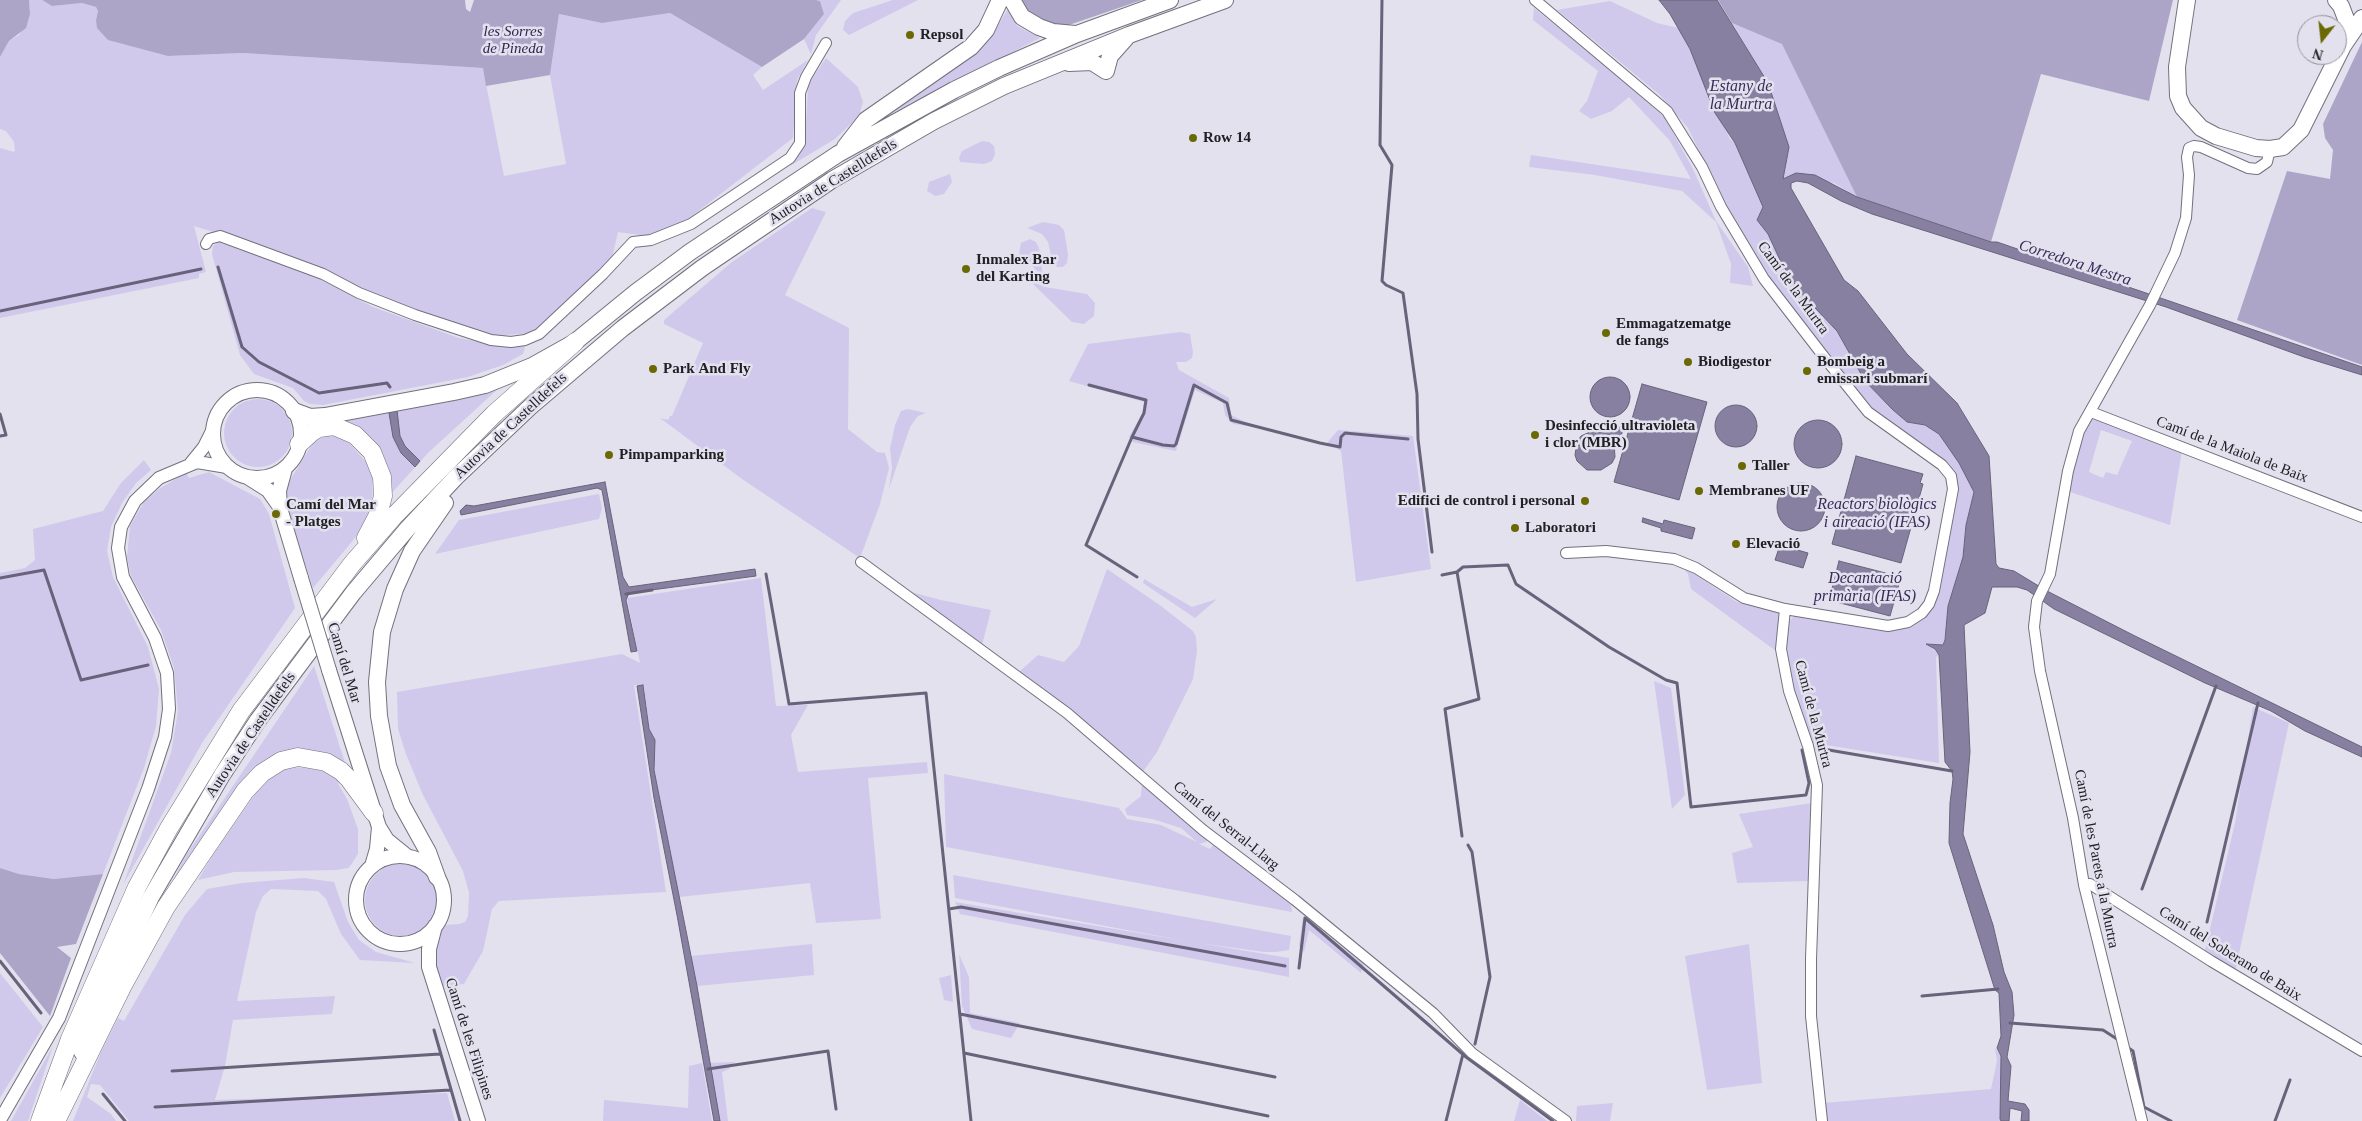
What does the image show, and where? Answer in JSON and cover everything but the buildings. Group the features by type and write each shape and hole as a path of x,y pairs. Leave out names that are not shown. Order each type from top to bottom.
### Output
{"highway":[{"path":"838,154 866,120 970,47 986,30 1000,0"},
{"path":"1012,0 1022,17 1039,27 1053,32 1077,34"},
{"name":"Autovia de Castelldefels","path":"40,1121 70,1039 104,959 137,887 169,828 241,711 352,564 442,464 494,414 575,342 635,293 690,252 838,154 954,90 1077,34 1170,0"},
{"name":"Autovia de Castelldefels","path":"57,1118 95,1019 125,952 152,898 222,776 299,662 353,593 408,528 483,450 568,373 623,328 752,232 832,180 934,121 1004,86 1129,35 1225,0"},
{"path":"2187,0 2176,67 2178,96 2183,108 2201,128 2216,136 2256,148 2270,149 2283,147 2301,130 2334,65"},
{"path":"2336,0 2344,15"},
{"path":"2347,40 2362,18"},
{"path":"1057,64 1092,62 1106,71 1110,56 1129,35"},
{"path":"294,411 310,417 325,416 471,389 532,366 575,342"},
{"path":"299,444 306,436 319,428 334,426 356,435 366,444 376,460 383,487 381,505 375,522 352,564"},
{"path":"437,877 428,852 402,805 388,766 379,716 379,654 388,611 412,551 436,513 483,450"},
{"path":"57,1118 118,995 166,907 245,791 262,773 272,766 290,759 306,758 326,762 349,779 376,820"}],"main road":[{"path":"250,391 273,393 294,411 301,431 299,444 293,459 285,469 270,476 248,478 237,474 227,467 215,447 213,429 220,410 227,402 235,396 250,391"},
{"name":"Camí del Mar","path":"285,469 279,491 280,508 328,670 376,820 387,840 408,857"},
{"name":"Camí del Mar","path":"248,478 268,490 280,508"},
{"name":"Camí del Mar","path":"372,866 377,850 376,820"},
{"path":"393,856 408,857 425,864 437,877 443,892 443,905 429,949 429,967 417,952 375,936 369,931 360,917 356,902 358,888 364,875 372,866 393,856"},
{"path":"400,944 418,940 435,926"},
{"name":"Camí de les Filipines","path":"429,967 478,1121"}],"street":[{"name":"Camí de la Murtra","path":"1535,0 1667,111 1702,167 1721,207 1764,278 1834,369 1868,412 1942,465 1951,476 1953,490 1934,591 1929,604 1922,613 1908,622 1888,626 1785,609 1781,649 1789,691 1808,746 1817,785 1811,1016 1822,1121"},
{"path":"206,244 210,239 220,236 323,274 358,293 453,329 491,340 511,342 525,340 539,334 603,274 632,242 651,240 692,224 790,158 800,143 800,93 806,77 826,43"},
{"path":"2091,412 2110,372 2150,305 2174,253 2186,218 2189,175 2187,158 2189,148 2194,146 2201,147 2248,168 2257,170 2267,162 2270,149"},
{"name":"Camí de la Maiola de Baix","path":"2091,412 2362,517"},
{"name":"Camí de les Parets a la Murtra","path":"2091,412 2079,431 2068,471 2050,574 2037,600 2034,627 2040,671 2073,818 2084,885 2142,1121"},
{"path":"191,463 204,447 213,429"},
{"path":"0,1120 59,1018 161,753 170,709 167,673 155,638 123,577 119,557 119,537 125,517 145,490 159,478 191,463 212,462 227,467"},
{"path":"1566,553 1606,551 1674,559 1696,568 1744,598 1785,609"},
{"name":"Camí del Serral-Llarg","path":"861,562 1067,713 1203,830 1295,900 1433,1013 1472,1053 1566,1121"},
{"name":"Camí del Soberano de Baix","path":"2084,885 2090,884 2211,961 2362,1052"}],"shaded area":[{"path":"29,0 42,0 52,6 82,3 96,7 98,11 96,20 168,56 243,53 483,68 504,176 566,164 550,75 559,14 602,23 670,13 762,67 753,75 763,90 808,60 797,80 793,138 683,223 647,236 618,232 612,258 534,333 491,336 363,292 312,266 278,252 194,226 206,272 199,274 199,278 0,318 0,148 14,152 15,150 14,142 6,131 0,129 0,57 9,41 19,35 30,14"},
{"path":"816,0 841,0 816,35 811,54 804,39 824,14 820,1"},
{"path":"893,0 918,0 849,35 843,30 845,21 853,13"},
{"path":"1610,1 1657,23 1678,28 1690,49 1730,139 1735,143 1763,207 1757,220 1768,234 1781,262 1800,292 1837,331 1865,381 1906,422 1925,425 1939,434 1959,463 1974,492 1966,525 1963,557 1948,606 1945,640 1943,645 1928,644 1939,655 1936,657 1939,763 1813,743 1795,694 1787,659 1786,630 1790,620 1796,614 1896,630 1922,620 1934,604 1955,478 1871,412 1777,289 1729,213 1688,128 1660,95 1557,10"},
{"path":"1534,8 1610,69 1665,118 1693,169 1716,221 1748,267 1753,286 1730,283 1731,264 1716,222 1682,191 1595,175 1529,167 1531,155 1691,179 1670,141 1629,97 1612,111 1591,119 1579,111 1587,101 1598,71 1533,20"},
{"path":"1008,9 1017,26 1040,38 874,122 992,35"},
{"path":"1732,23 1782,43 1857,197 1834,183 1796,173 1783,179 1789,147 1768,83"},
{"path":"826,58 858,87 863,102 859,116 835,139 790,166 805,144 808,85"},
{"path":"982,141 989,142 994,146 995,154 992,161 984,164 960,162 959,158 962,151"},
{"path":"950,174 952,182 944,194 935,196 927,191 929,182"},
{"path":"812,208 826,212 785,295 849,328 848,429 877,452 885,453 889,468 880,504 860,558 742,479 660,418 668,420 672,416 703,343 664,324 664,320 732,262"},
{"path":"1043,222 1059,225 1064,230 1068,254 1067,263 1063,267 1057,267 1053,264 1048,242 1042,234 1027,228"},
{"path":"1030,239 1036,242 1039,248 1043,277 1019,253 1021,243"},
{"path":"218,242 314,276 373,307 459,338 499,345 526,344 523,354 503,365 468,377 323,405 310,404 304,401 293,388 254,374 240,355 212,254 213,246"},
{"path":"1030,281 1045,287 1087,294 1095,303 1094,316 1084,324 1072,322"},
{"path":"1180,332 1190,334 1193,352 1192,358 1186,362 1176,362 1179,370 1229,398 1231,415 1256,427 1233,424 1225,415 1223,403 1195,390 1176,451 1133,442 1129,437 1142,414 1144,402 1069,381 1088,344"},
{"path":"499,388 429,452 388,497 375,444 364,432 335,420"},
{"path":"258,399 271,402 282,409 289,420 292,433 289,446 282,457 271,464 258,467 245,464 234,457 227,446 224,433 227,420 234,409 245,402"},
{"path":"908,409 926,413 918,416 910,427 889,489 892,467 890,448 895,425 901,411"},
{"path":"2094,418 2182,450 2170,525 2070,492 2072,473 2084,426","holes":["2101,430 2132,441 2117,475 2106,472 2103,478 2089,472"]},
{"path":"1338,430 1413,436 1431,569 1356,582 1341,451 1327,443"},
{"path":"335,435 349,443 367,463 373,478 372,503 365,526 313,588 285,501 287,485 313,443 323,437"},
{"path":"144,460 151,470 136,483 122,503 111,527 107,551 113,577 148,647 159,689 156,726 144,768 103,874 54,879 19,874 0,868 0,573 25,568 35,560 33,529 103,511 121,483"},
{"path":"209,472 260,499 269,514 295,608 202,743 123,885 171,753 178,711 174,668 161,630 131,576 127,557 130,526 144,502 159,489 186,473 189,478"},
{"path":"599,494 602,508 599,519 435,554 459,520"},
{"path":"1682,566 1737,602 1781,613 1776,651 1691,589 1688,574"},
{"path":"1107,569 1161,606 1193,631 1196,637 1197,651 1193,679 1157,752 1142,773 1019,672 1038,655 1064,662 1079,646"},
{"path":"761,578 776,706 808,705 791,735 798,772 927,762 928,773 868,778 881,919 816,923 810,883 679,897 654,770 644,686 634,685 666,892 499,901 492,909 483,951 464,984 442,986 433,958 438,937 445,925 465,922 468,916 469,893 463,871 423,795 406,754 398,729 397,692 622,654 640,663 627,598"},
{"path":"1144,579 1192,607 1217,599 1195,618 1143,583"},
{"path":"907,591 991,610 982,645"},
{"path":"314,666 346,766 280,755 141,939 187,854"},
{"path":"1654,681 1671,688 1685,795 1672,809"},
{"path":"2253,707 2289,723 2235,972 2204,954 2235,823"},
{"path":"289,767 309,768 328,772 340,779 338,784 347,799 358,829 358,854 351,865 348,868 336,870 234,872 198,880 266,778"},
{"path":"944,774 1119,808 1127,819 1161,825 1197,842 1181,828 1152,819 1127,815 1125,809 1141,796 1142,782 1209,837 1206,842 1199,844 1210,849 1215,843 1291,903 1292,912 946,847"},
{"path":"1812,803 1810,881 1737,883 1732,853 1753,847 1739,814"},
{"path":"401,864 421,870 431,880 437,900 431,920 421,930 401,936 381,930 371,920 365,900 371,880 381,870"},
{"path":"953,875 1291,936 1289,950 1276,952 1199,943 1289,958 1289,977 960,914 955,902 1186,941 955,898"},
{"path":"304,878 334,882 348,922 359,940 376,952 415,963 360,960 341,934 326,899 318,891 271,889 263,896 256,912 237,1001 335,996 332,1014 233,1020 225,1066 215,1100 447,1093 455,1121 129,1121 100,1085 91,1084 87,1097 111,1114 116,1121 73,1121 101,1052 118,1018 124,1021 185,915 207,889 242,883"},
{"path":"1303,917 1364,964 1361,973 1309,930 1304,952 1299,946"},
{"path":"812,944 814,975 697,986 691,956"},
{"path":"1749,944 1762,1083 1707,1090 1685,956"},
{"path":"959,954 969,977 970,1013 1020,1023 1011,1038 972,1029 962,1006"},
{"path":"0,973 43,1027 0,1098"},
{"path":"951,975 953,1002 944,1000 939,978"},
{"path":"53,1046 28,1121 11,1121"},
{"path":"1995,1048 2001,1056 2001,1121 1826,1121 1823,1103 1991,1089 1997,1061"},
{"path":"735,1062 729,1069 722,1072 728,1121 719,1121 709,1063"},
{"path":"702,1063 712,1121 603,1121 604,1100 688,1108 689,1066"},
{"path":"1520,1100 1547,1121 1514,1121"},
{"path":"1613,1103 1610,1121 1576,1121 1577,1106"}],"green space":[{"path":"0,0 29,0 30,14 26,28 9,41 0,57"},
{"name":"les Sorres de Pineda","path":"42,0 465,0 466,9 470,12 474,0 816,0 820,1 824,14 804,39 762,67 670,13 602,23 559,14 550,75 486,86 483,68 243,53 168,56 108,40 97,28 98,11 96,7 82,3 52,6"},
{"path":"1019,0 1142,0 1066,26 1046,24 1029,15"},
{"path":"1718,0 2173,0 2149,101 2041,74 1991,242 1857,197 1782,44 1732,23"},
{"path":"2362,42 2362,365 2237,320 2287,171 2330,179 2333,150 2325,138 2323,124"},
{"path":"0,868 19,874 54,879 103,874 76,944 57,947 71,958 50,1016 0,953"}],"water":[{"name":"Estany de la Murtra","path":"1659,0 1717,0 1768,83 1789,147 1783,179 1796,173 1815,175 1857,197 1991,242 1997,242 2362,367 2362,375 2304,357 2166,307 1872,214 1841,201 1808,183 1797,181 1791,183 1791,188 1844,280 1858,291 1907,354 1957,403 1989,456 1996,564 1999,568 2014,571 2047,591 2133,635 2362,747 2362,757 2305,731 2271,711 2205,683 2054,609 2027,590 2017,587 1992,587 1985,613 1964,625 1970,752 1963,834 1993,925 2004,972 2012,992 2014,1015 2007,1057 2011,1066 2008,1101 2025,1104 2029,1110 2029,1121 2021,1121 2022,1111 2010,1108 2009,1121 2001,1121 2000,1119 2001,1056 1997,1048 2001,1036 1999,993 1995,990 1949,843 1953,779 1952,771 1945,762 1939,655 1935,649 1926,644 1943,645 1945,640 1948,606 1963,557 1966,525 1974,492 1959,463 1939,434 1925,425 1907,422 1892,409 1865,381 1837,331 1800,292 1781,262 1768,234 1757,220 1763,207 1735,143 1715,113 1690,49 1670,14"},
{"path":"1610,377 1624,383 1630,397 1624,411 1610,417 1596,411 1590,397 1596,383"},
{"path":"1642,384 1707,402 1679,500 1614,482"},
{"path":"1740,405 1748,408 1754,414 1757,426 1754,438 1748,444 1732,447 1724,444 1718,438 1715,422 1718,414 1724,408"},
{"path":"397,410 400,436 405,446 420,461 415,467 401,453 393,437 389,413"},
{"path":"1813,420 1823,420 1835,427 1842,439 1842,449 1835,461 1823,468 1813,468 1805,464 1798,457 1794,449 1794,439 1798,431 1805,424"},
{"path":"1608,424 1623,428 1621,438 1607,434 1614,443 1615,457 1612,463 1601,470 1587,470 1577,461 1575,455 1577,442 1581,436 1592,431 1606,433"},
{"name":"Reactors biològics i aireació (IFAS)","path":"1856,456 1923,474 1920,483 1923,484 1901,563 1832,544"},
{"path":"605,482 623,577 629,587 755,569 756,576 629,593 626,600 637,651 631,652 602,490 597,488 461,515 460,511 466,505 474,506"},
{"path":"1796,483 1806,483 1818,490 1825,502 1825,512 1818,524 1806,531 1796,531 1788,527 1781,520 1777,512 1777,502 1781,494 1788,487"},
{"path":"1643,518 1663,524 1664,520 1695,528 1692,539 1661,531 1661,528 1642,522"},
{"path":"1780,545 1808,553 1803,568 1775,560"},
{"name":"Decantació primària (IFAS)","path":"1839,561 1901,577 1890,616 1829,600"},
{"path":"643,685 649,729 655,740 654,770 697,986 720,1121 714,1121 654,798 637,686"}],"waterway":[{"path":"1382,0 1380,145 1392,165 1382,281 1403,293 1417,394 1418,439 1432,552"},
{"path":"218,267 242,347 259,362 319,393 387,383 390,387"},
{"path":"0,311 201,269"},
{"path":"1089,385 1146,400 1144,413 1132,437 1163,445 1174,446 1176,444 1194,385 1227,403 1231,420 1320,443 1340,447 1341,437 1345,433 1408,439"},
{"path":"0,414 6,435 0,436"},
{"path":"1132,437 1086,545 1137,577"},
{"path":"1442,575 1457,572 1463,567 1508,565 1516,584 1609,647 1666,680 1677,683 1691,807 1806,795 1809,783 1802,750"},
{"path":"0,578 44,570 81,680 148,665"},
{"path":"1457,572 1479,699 1445,709 1462,836"},
{"path":"766,574 789,704 926,693 971,1121"},
{"path":"626,594 652,590"},
{"path":"2142,889 2216,686"},
{"path":"2207,922 2258,703"},
{"path":"1817,748 1952,771"},
{"path":"1468,845 1472,852 1490,977 1475,1044"},
{"path":"949,909 961,907 1285,966"},
{"path":"1299,968 1305,918 1466,1057 1553,1121"},
{"path":"0,961 41,1013"},
{"path":"1922,996 1998,989"},
{"path":"960,1014 1275,1077"},
{"path":"2010,1023 2103,1030 2120,1041"},
{"path":"434,1030 460,1121"},
{"path":"2127,1047 2133,1051 2144,1107 2171,1121"},
{"path":"708,1069 828,1051 836,1109"},
{"path":"964,1053 1268,1116"},
{"path":"172,1071 440,1054"},
{"path":"1446,1121 1463,1054"},
{"path":"2275,1121 2290,1080"},
{"path":"155,1107 450,1090"},
{"path":"103,1094 125,1121"}],"place":[{"name":"Repsol","path":"910,35"},
{"name":"Row 14","path":"1193,138"},
{"name":"Inmalex Bar del Karting","path":"966,269"},
{"name":"Emmagatzematge de fangs","path":"1606,333"},
{"name":"Biodigestor","path":"1688,362"},
{"name":"Park And Fly","path":"653,369"},
{"name":"Bombeig a emissari submarí","path":"1807,371"},
{"name":"Desinfecció ultravioleta i clor (MBR)","path":"1535,435"},
{"name":"Pimpamparking","path":"609,455"},
{"name":"Taller","path":"1742,466"},
{"name":"Membranes UF","path":"1699,491"},
{"name":"Edifici de control i personal","path":"1585,501"},
{"name":"Camí del Mar - Platges","path":"276,514"},
{"name":"Laboratori","path":"1515,528"},
{"name":"Elevació","path":"1736,544"}],"water label":[{"name":"Corredora Mestra","path":"2075,263"}]}
